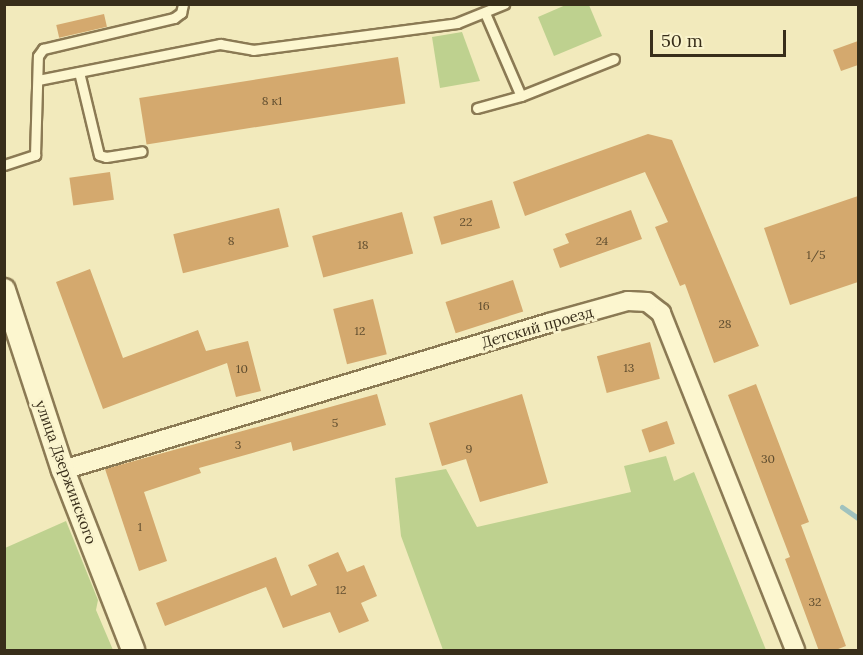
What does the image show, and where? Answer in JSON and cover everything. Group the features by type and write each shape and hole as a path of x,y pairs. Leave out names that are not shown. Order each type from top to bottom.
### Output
{"street":[{"name":"улица Дзержинского","path":"4,290 63,470 134,651"},
{"name":"Детский проезд","path":"63,470 549,323 628,301 647,302 661,314 795,651"}],"lane":[{"path":"4,165 35,155 38,56 49,46 71,45 174,18 181,13 183,4"},
{"path":"38,80 220,44 253,50 457,23 504,4"},
{"path":"485,13 521,96"},
{"path":"477,108 521,96 614,59"},
{"path":"79,72 99,154 106,157 142,151"}],"green space":[{"path":"568,4 589,5 602,36 554,56 538,17"},
{"path":"462,32 480,81 440,88 432,37"},
{"path":"666,456 674,481 694,472 766,650 443,650 401,536 395,478 446,469 477,527 631,492 624,466"},
{"path":"66,521 98,600 96,610 113,650 5,650 5,548"}],"building":[{"path":"104,14 107,27 59,38 56,25"},
{"path":"858,41 858,65 841,71 833,50"},
{"path":"398,57 405,103 147,144 139,98"},
{"path":"648,134 672,140 759,346 714,363 685,284 680,286 655,227 668,222 645,172 525,216 513,182"},
{"path":"110,172 114,200 73,205 69,178"},
{"path":"858,196 858,282 790,305 764,228"},
{"path":"492,200 500,228 441,245 433,217"},
{"path":"279,208 289,247 183,273 173,234"},
{"path":"631,210 642,239 560,268 553,249 569,243 565,234"},
{"path":"402,212 413,254 323,278 312,236"},
{"path":"90,269 123,358 198,330 206,351 248,341 261,391 236,397 227,363 103,409 56,282"},
{"path":"513,280 523,311 456,333 445,302"},
{"path":"373,299 387,354 347,364 333,309"},
{"path":"650,342 660,379 607,393 597,356"},
{"path":"756,384 809,522 801,525 846,646 833,651 819,651 785,559 790,557 728,395"},
{"path":"377,394 386,425 293,451 291,442 199,468 201,473 144,492 167,561 139,571 105,469"},
{"path":"522,394 548,483 480,502 466,459 442,466 429,423"},
{"path":"667,421 675,444 649,452 641,430"},
{"path":"338,552 347,572 364,565 377,596 361,603 369,621 339,633 330,612 283,628 266,587 165,626 156,603 276,557 291,596 317,585 308,565"}],"waterway":[{"path":"842,507 858,518"}]}
